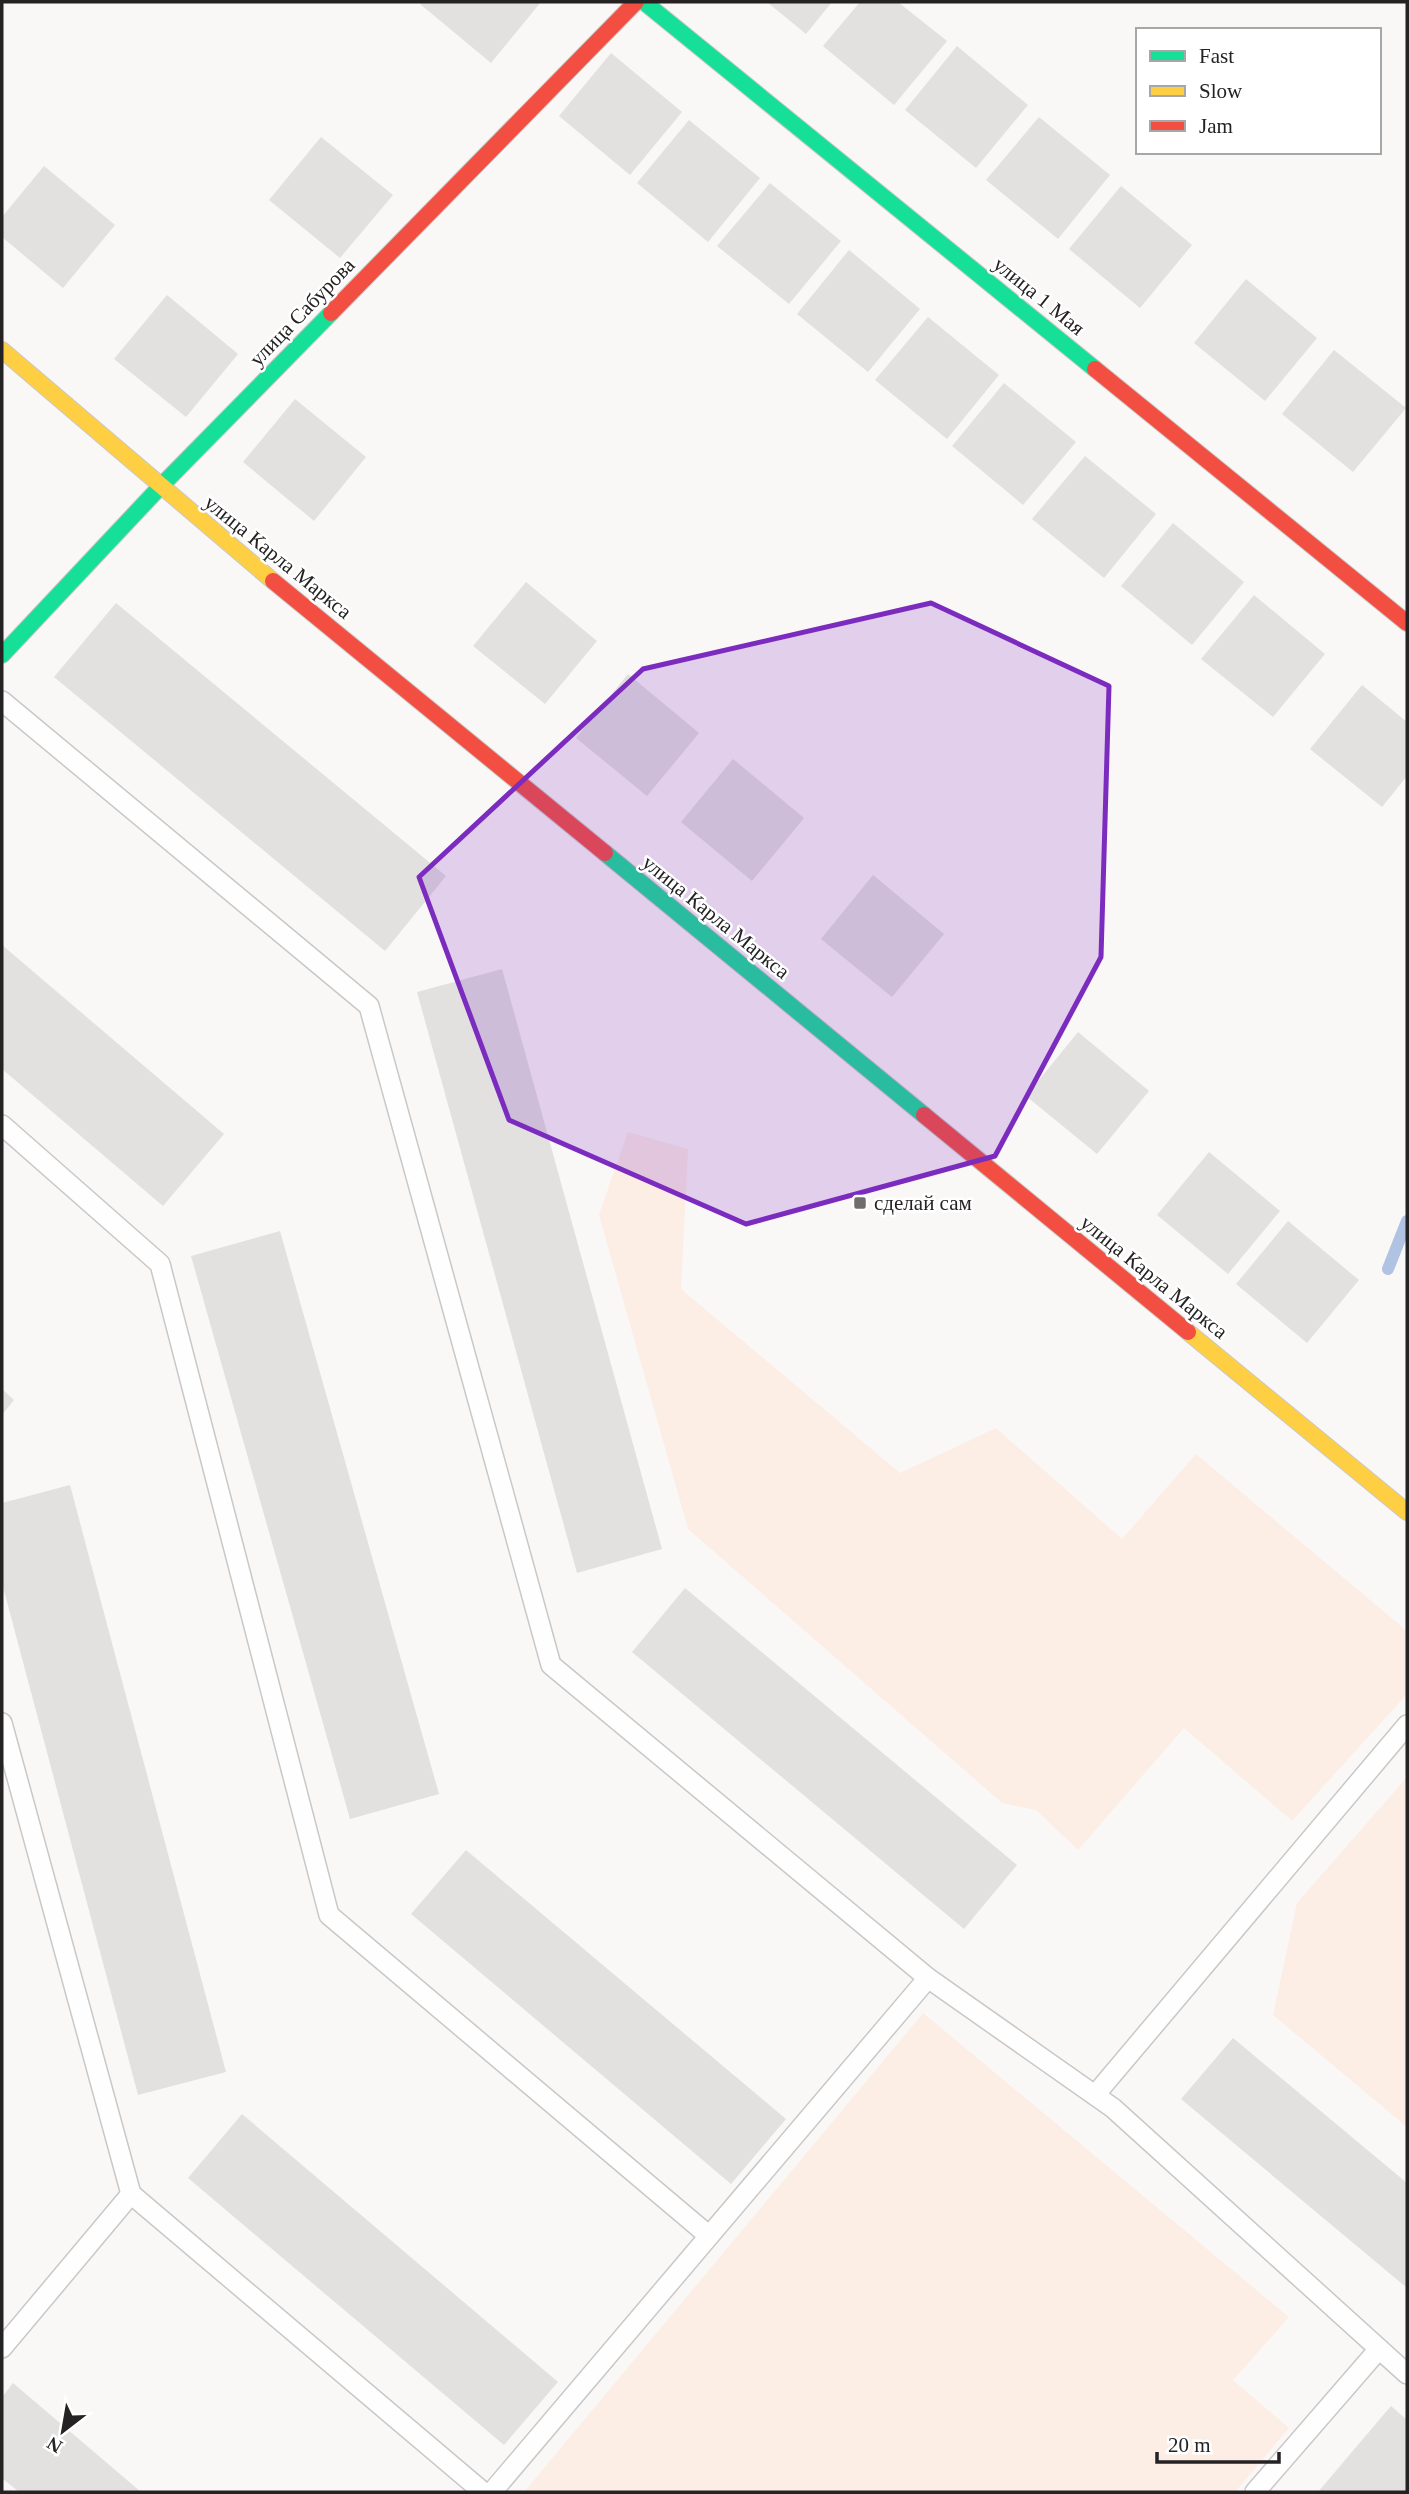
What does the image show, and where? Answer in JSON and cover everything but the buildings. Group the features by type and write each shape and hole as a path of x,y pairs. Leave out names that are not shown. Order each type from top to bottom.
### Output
{"street":[{"name":"улица Сабурова","path":"2,655 160,487 636,2"},
{"name":"улица 1 Мая","path":"645,2 1407,624"},
{"name":"улица Карла Маркса","path":"2,350 160,487 1407,1512"}],"lane":[{"path":"2,701 369,1006 551,1665 928,1978 1095,2095 1407,2374"},
{"path":"2,1125 160,1265 329,1915 708,2235"},
{"path":"2,1723 131,2194 483,2492"},
{"path":"1095,2095 1407,1725"},
{"path":"492,2492 928,1978"},
{"path":"2,2348 131,2194"},
{"path":"1255,2492 1379,2349"}],"highlighted area":[{"path":"931,603 1109,686 1101,957 995,1156 746,1224 509,1120 419,877 643,669"}],"shaded area":[{"path":"628,1132 688,1149 681,1289 900,1473 996,1428 1122,1539 1196,1454 1407,1631 1407,1694 1292,1821 1184,1728 1078,1850 1036,1810 1002,1803 688,1529 599,1215"},
{"path":"1407,1777 1407,2127 1273,2015 1297,1903"},
{"path":"923,2013 1289,2317 1233,2380 1289,2428 1235,2492 524,2492"}],"waterway":[{"path":"1388,1269 1407,1221"}],"traffic: fast":[{"path":"644,2 1095,369"},
{"path":"2,655 160,487 331,313"},
{"path":"605,853 924,1115"}],"traffic: slow":[{"path":"2,350 273,581"},
{"path":"1188,1332 1407,1512"}],"traffic: jam":[{"path":"331,313 636,2"},
{"path":"1095,369 1407,623"},
{"path":"273,581 605,853"},
{"path":"924,1115 1188,1332"}],"place":[{"name":"сделай сам","path":"860,1203"}]}
